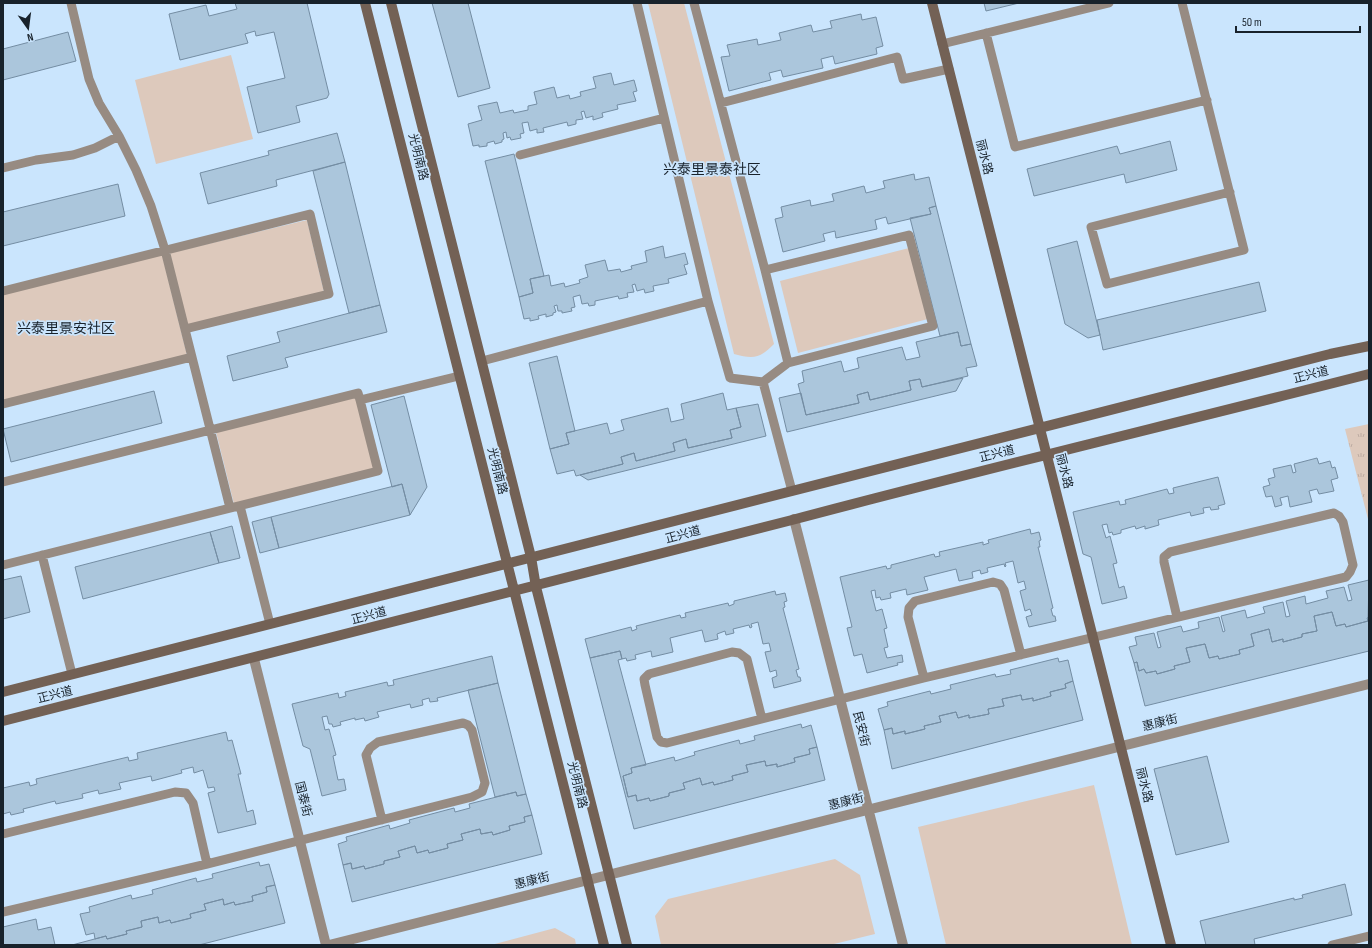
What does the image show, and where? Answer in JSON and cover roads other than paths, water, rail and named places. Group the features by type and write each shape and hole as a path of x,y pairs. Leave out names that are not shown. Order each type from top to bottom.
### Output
{"main road":[{"name":"光明南路","path":"366,3 604,945"},
{"name":"光明南路","path":"391,3 482,361 531,557 536,587 627,945"},
{"name":"丽水路","path":"932,3 1171,945"},
{"name":"正兴道","path":"3,692 1330,354 1369,346"},
{"name":"正兴道","path":"3,721 254,659 794,519 1369,374"}],"street":[{"name":"民安街","path":"794,519 904,945"},
{"name":"国泰街","path":"254,659 328,945"},
{"name":"惠康街","path":"328,945 1369,684"}],"lane":[{"path":"71,3 89,79 99,103 119,136 136,170 151,206 165,250 230,508"},
{"path":"637,3 708,301 730,378 763,382 788,363 933,326 909,235 765,270"},
{"path":"694,3 765,270 788,363"},
{"path":"942,44 1109,3"},
{"path":"1182,3 1207,100 1230,192 1244,250 1107,284 1091,227 1230,192"},
{"path":"986,33 1015,147 1207,100"},
{"path":"721,103 897,57 903,79 948,69"},
{"path":"520,155 664,118"},
{"path":"3,168 36,160 73,155 95,148 119,136"},
{"path":"3,291 310,214 329,294 185,329"},
{"path":"482,361 708,301"},
{"path":"3,404 192,357"},
{"path":"360,400 460,376"},
{"path":"763,382 792,491"},
{"path":"3,482 358,393 378,471 3,565"},
{"path":"240,506 270,624"},
{"path":"762,719 747,659 739,652 732,652 649,674 644,679 658,737 661,742 667,743 762,719 840,699 924,678 1021,655 1346,576 1350,572 1352,565 1343,522 1339,516 1334,513 1170,552 1164,556 1164,562 1177,617"},
{"path":"42,555 72,674"},
{"path":"924,678 908,617 909,608 915,601 993,582 1000,584 1004,590 1021,655"},
{"path":"3,912 207,864 300,840 382,820 472,797 482,792 485,783 472,730 468,725 463,723 378,742 370,748 366,755 382,820"},
{"path":"3,834 175,792 186,793 193,803 207,864"},
{"path":"1332,945 1369,936"}],"district":[{"name":"兴泰里景泰社区","path":"712,169"},
{"name":"兴泰里景安社区","path":"66,328"}]}
